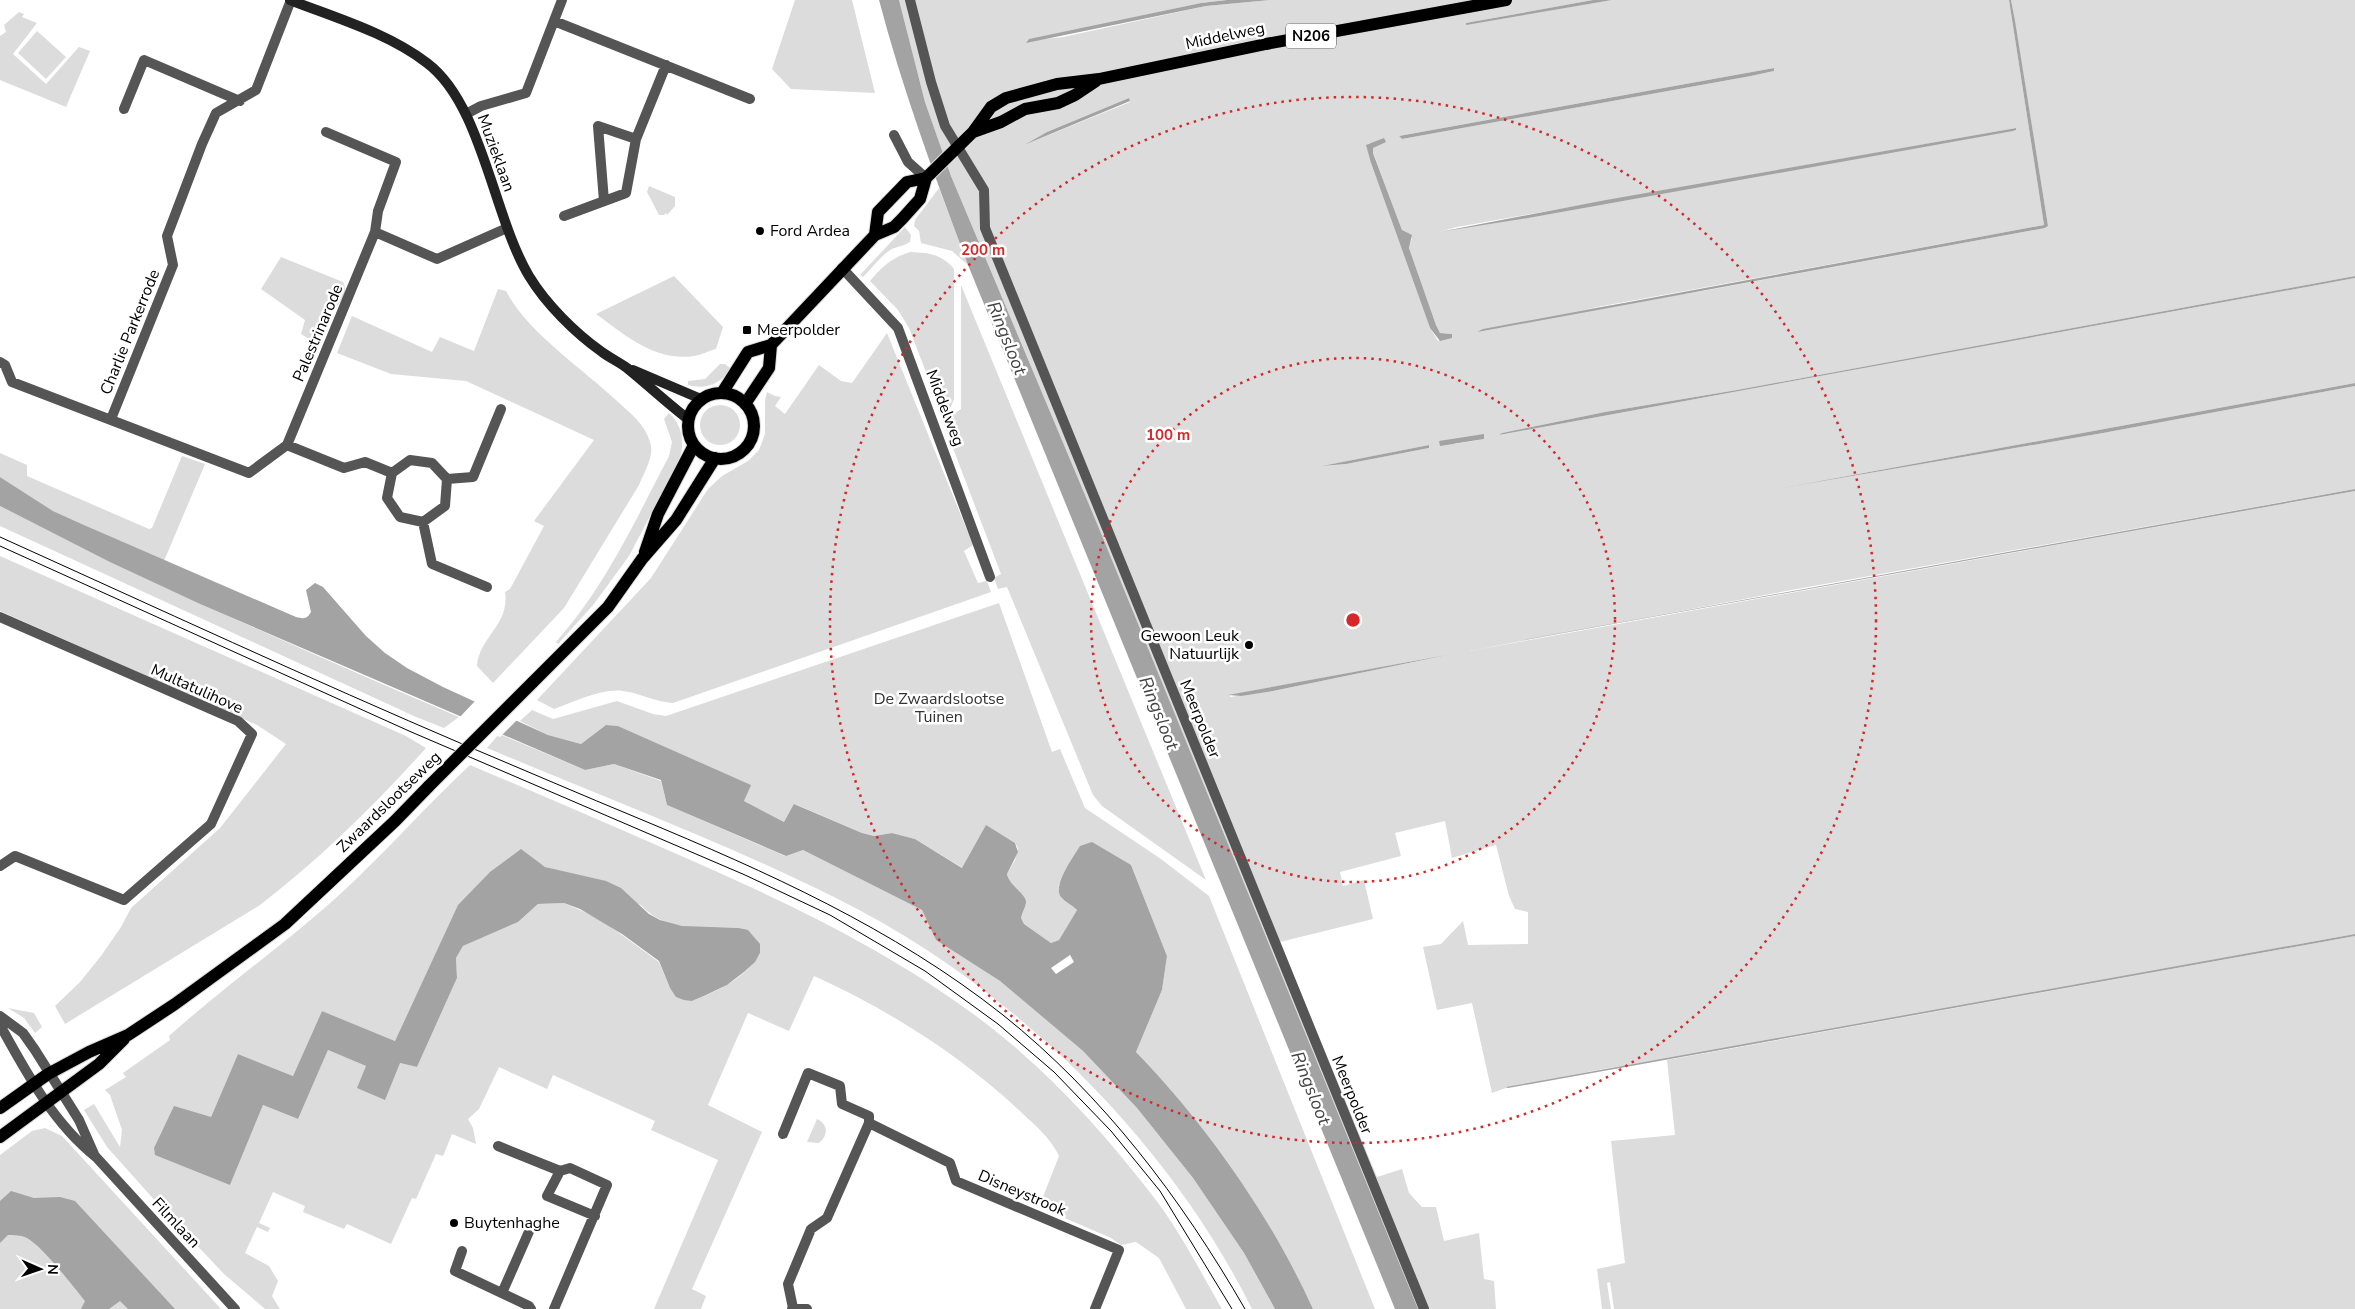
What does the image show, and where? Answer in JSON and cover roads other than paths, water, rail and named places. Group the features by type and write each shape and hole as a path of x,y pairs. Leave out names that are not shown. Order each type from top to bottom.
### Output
{"main road":[{"name":"Middelweg","path":"959,147 973,132 991,107 1006,98 1057,84 1099,79 1266,44 1506,0"},
{"name":"Middelweg","path":"973,132 1001,122 1025,110 1058,103 1076,95 1099,79"},
{"name":"N206","path":"928,176 959,147"},
{"path":"874,235 878,212 907,182 928,176"},
{"path":"722,393 748,352 771,345 874,235 894,227 902,219 920,199 928,176"},
{"path":"746,404 769,368 771,345"},
{"path":"722,393 735,396 746,404 753,420 754,429 747,446 732,457 715,458 707,456 694,445 688,428 688,420 691,412 701,399 722,393"},
{"name":"Zwaardslootseweg","path":"642,559 658,514 694,445"},
{"name":"Zwaardslootseweg","path":"0,1108 48,1074 89,1052 128,1035 175,1004 285,924 395,821 608,607 642,559 676,520 715,458"},
{"name":"Zwaardslootseweg","path":"0,1137 100,1064 128,1035"}],"street":[{"name":"Charlie Parkerrode","path":"111,419 173,265 167,236 196,164 197,156 216,113 256,90 291,0"},
{"name":"Muzieklaan","path":"291,0 394,42 426,62 447,82 466,114 507,228 530,276 557,310 601,352 627,368 688,420"},
{"path":"466,114 481,106 526,93 562,0"},
{"name":"Meerpolder","path":"910,0 931,82 945,126 984,190 985,228 1424,1309"},
{"path":"554,21 750,99"},
{"path":"124,108 144,60 240,100"},
{"path":"564,216 626,193 636,139 666,65"},
{"path":"604,201 598,126 636,139"},
{"name":"Palestrinarode","path":"287,445 376,232 378,211 396,162 326,132"},
{"path":"894,135 908,162 928,176"},
{"path":"376,232 437,259 507,228"},
{"name":"Middelweg","path":"842,268 898,328 990,577"},
{"path":"0,362 5,365 12,382 249,473 287,445 344,468 365,462 392,473"},
{"name":"Muzieklaan","path":"627,368 701,399"},
{"path":"447,479 473,476 501,409"},
{"path":"410,460 432,463 447,479 445,506 423,522 400,517 387,498 392,473 410,460"},
{"path":"423,522 432,564 487,586"},
{"name":"Multatulihove","path":"0,617 238,721 252,734 211,824 124,900 15,856 0,866"},
{"name":"Filmlaan","path":"0,1016 23,1033 79,1120 96,1157"},
{"name":"Filmlaan","path":"0,1025 59,1122 76,1141 96,1157 235,1309"},
{"name":"Disneystrook","path":"783,1134 808,1073 840,1086 842,1104 868,1116 870,1123 950,1163 956,1182 1119,1250 1095,1309"},
{"path":"807,1309 793,1309 788,1284 811,1229 827,1218 870,1123"},
{"path":"498,1146 560,1171 570,1168 607,1185 554,1309"},
{"path":"560,1171 547,1196 595,1216"},
{"path":"502,1294 532,1227"},
{"path":"462,1252 455,1271 529,1306 530,1309"}],"water":[{"name":"Ringsloot","path":"879,0 899,0 925,102 951,176 1101,533 1418,1309 1395,1309 968,265 909,101"},
{"path":"1227,0 1270,0 1206,6 1026,43 1029,39 1201,3"},
{"path":"1593,0 1612,0 1466,25 1466,23"},
{"path":"2009,0 2011,0 2015,21 2046,213 2048,226 2045,228 1477,332 1483,329 2044,225"},
{"path":"1774,68 1774,71 1751,76 1402,139 1399,136"},
{"path":"1129,98 1130,101 1024,145 1047,132"},
{"path":"2016,128 2013,131 1528,218 1439,232 1606,200"},
{"path":"1384,138 1386,142 1373,148 1373,153 1402,230 1412,235 1409,248 1436,325 1440,333 1452,334 1452,338 1440,341 1430,328 1371,163 1366,145"},
{"path":"2355,276 2355,278 1499,435 1605,412 1737,390"},
{"path":"2355,383 2355,386 2103,433 1776,489"},
{"path":"1484,434 1484,439 1440,446 1439,441"},
{"path":"1429,445 1429,448 1346,464 1322,466"},
{"path":"0,477 53,511 296,617 305,618 311,612 306,590 315,583 323,587 366,636 385,653 407,668 443,687 548,735 581,744 606,725 618,726 751,785 744,801 784,822 794,804 862,833 874,836 892,833 915,839 962,868 986,825 1015,843 1018,852 1007,874 1008,878 1026,900 1021,918 1024,924 1051,943 1059,940 1077,910 1061,897 1059,886 1065,871 1080,846 1092,842 1131,865 1167,956 1162,990 1136,1052 1187,1110 1235,1173 1278,1241 1313,1309 1275,1309 1244,1253 1193,1178 1137,1108 1083,1051 1000,981 936,940 922,910 803,850 786,856 667,805 661,780 614,764 585,770 198,603 110,562 0,506"},
{"path":"2355,489 2355,491 1468,650"},
{"path":"1452,654 1273,691 1241,696 1228,695"},
{"path":"521,849 545,867 606,881 621,888 649,914 660,920 682,926 748,930 760,944 760,953 755,962 727,985 692,1001 684,1000 676,997 670,988 659,961 622,934 580,909 564,903 538,904 518,922 463,946 456,958 457,978 417,1067 400,1063 385,1100 357,1088 366,1066 328,1050 298,1119 263,1105 230,1185 155,1155 154,1148 174,1106 211,1117 238,1054 293,1076 322,1011 395,1041 458,905 490,872"},
{"path":"2355,934 2355,936 1506,1087"},
{"path":"11,1191 34,1198 60,1197 75,1201 175,1309 128,1309 120,1301 109,1309 81,1309 85,1301 33,1242 22,1236 8,1235 0,1243 0,1201"}],"tram line":[{"path":"0,537 350,695 782,881 828,904 918,955 1003,1015 1074,1079 1107,1114 1167,1188 1194,1227 1245,1309"},
{"path":"0,546 409,731 745,875 830,915 925,971 998,1024 1054,1072 1111,1131 1160,1191 1232,1309"}],"place":[{"name":"Ford Ardea","path":"760,231"},
{"name":"Meerpolder","path":"747,330"},
{"name":"Gewoon Leuk Natuurlijk","path":"1249,645"},
{"name":"Buytenhaghe","path":"454,1223"}],"park label":[{"name":"De Zwaardslootse Tuinen","path":"939,708"}]}
